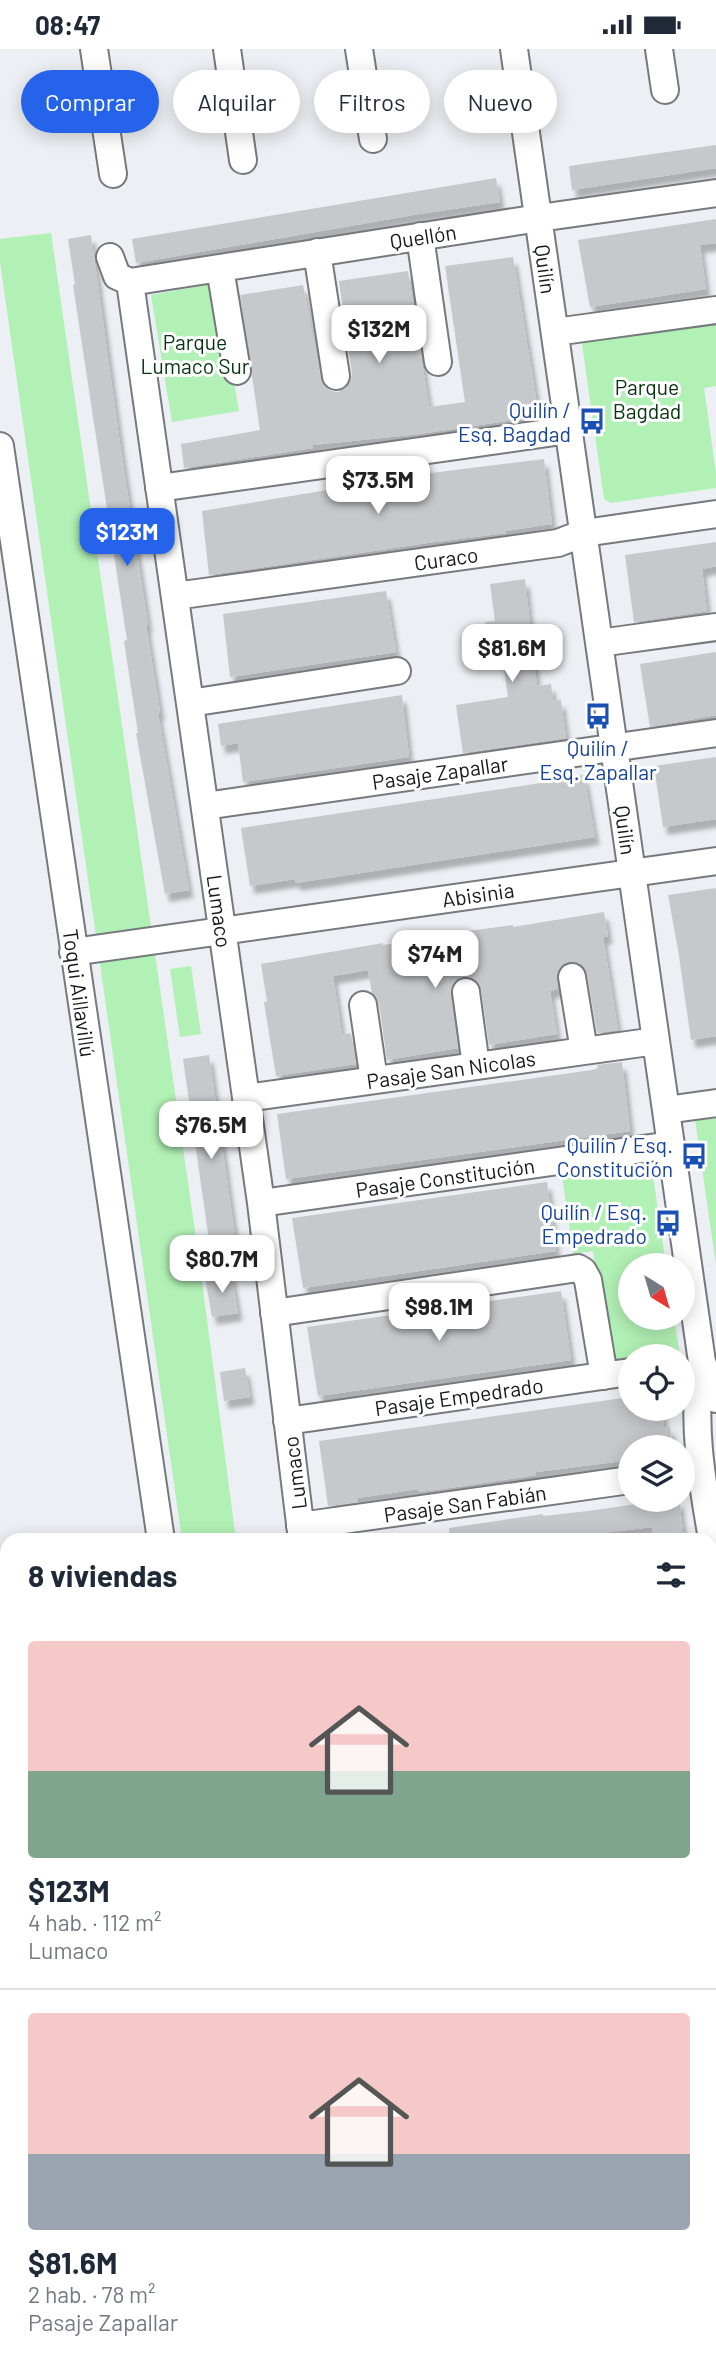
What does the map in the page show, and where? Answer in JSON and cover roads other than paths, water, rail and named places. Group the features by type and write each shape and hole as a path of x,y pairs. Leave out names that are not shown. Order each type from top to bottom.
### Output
{"street":[{"path":"94,49 113,174"},
{"path":"227,49 243,160"},
{"path":"359,49 373,139"},
{"name":"Quilín","path":"514,49 671,1145 706,1321 695,1354"},
{"path":"659,49 665,90"},
{"name":"Quellón","path":"130,282 716,193"},
{"path":"420,236 438,362"},
{"path":"317,253 336,376"},
{"path":"110,257 117,277 130,282"},
{"path":"220,268 237,371"},
{"name":"Lumaco","path":"130,282 261,1203 301,1533"},
{"path":"555,332 716,310"},
{"path":"159,488 569,430"},
{"name":"Toqui Aillavillú","path":"0,446 161,1533"},
{"name":"Curaco","path":"175,596 558,543 584,533 716,514"},
{"path":"599,643 716,627"},
{"path":"190,703 397,671"},
{"name":"Pasaje Zapallar","path":"205,806 716,733"},
{"name":"Abisinia","path":"73,952 716,861"},
{"path":"572,977 584,1051"},
{"path":"466,992 476,1066"},
{"path":"363,1005 374,1080"},
{"name":"Pasaje San Nicolas","path":"246,1098 656,1041"},
{"path":"666,1110 716,1103"},
{"name":"Pasaje Constitución","path":"261,1203 671,1145"},
{"path":"274,1313 578,1268 588,1280 604,1376"},
{"name":"Quilín","path":"695,1368 716,1399"},
{"name":"Pasaje Empedrado","path":"287,1421 618,1374"},
{"name":"Quilín","path":"695,1384 698,1405 695,1438"},
{"name":"Pasaje San Fabián","path":"301,1533 618,1482"},
{"name":"Quilín","path":"695,1482 708,1533"}],"place":[{"name":"Quilín / Esq. Bagdad","path":"592,421"},
{"name":"Quilín / Esq. Zapallar","path":"598,716"},
{"name":"Quilín / Esq. Constitución","path":"694,1156"},
{"name":"Quilín / Esq. Empedrado","path":"668,1223"}],"park label":[{"name":"Parque Lumaco Sur","path":"195,353"},
{"name":"Parque Bagdad","path":"647,398"}]}
